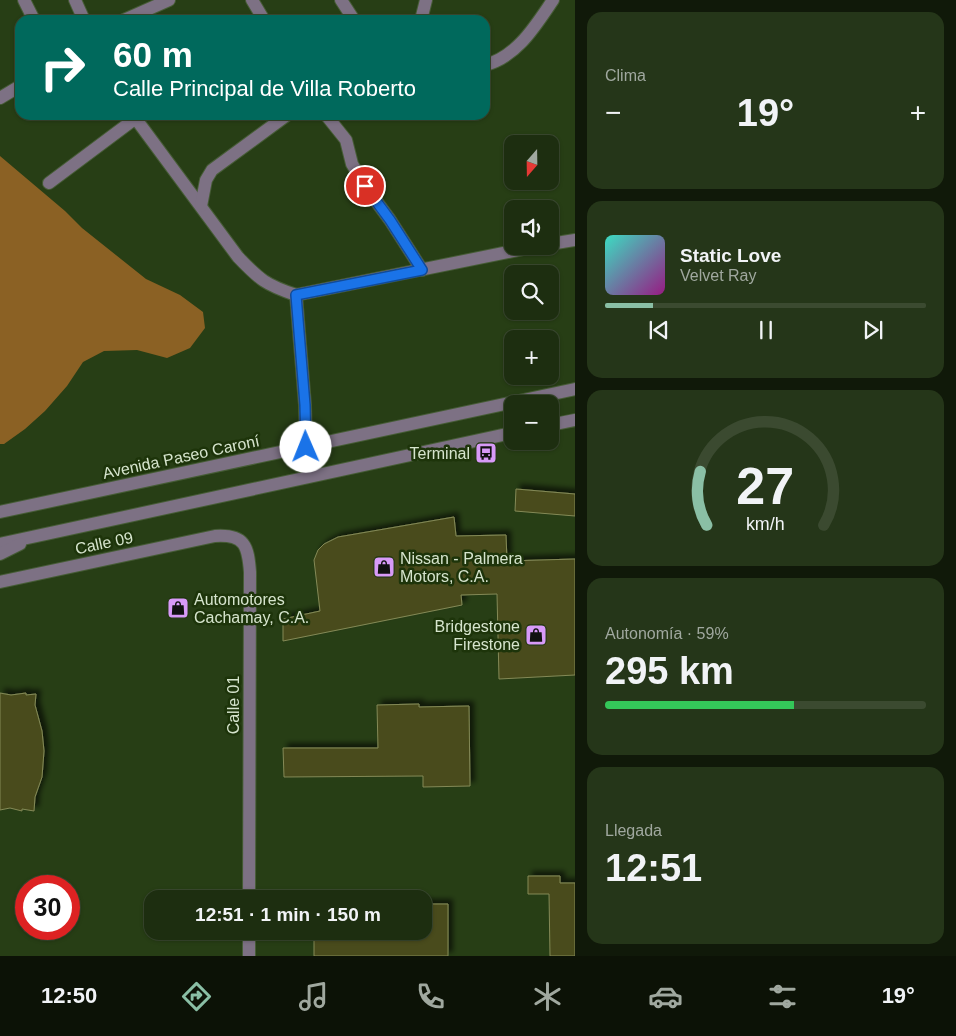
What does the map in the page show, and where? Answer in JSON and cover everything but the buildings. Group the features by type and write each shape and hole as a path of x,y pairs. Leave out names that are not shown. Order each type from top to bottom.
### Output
{"street":[{"path":"24,0 32,15"},
{"path":"75,0 82,15"},
{"path":"135,15 169,0"},
{"path":"252,0 261,15"},
{"path":"341,0 351,15"},
{"path":"422,15 426,0"},
{"path":"490,63 504,57 519,45 553,0"},
{"path":"0,98 15,89"},
{"path":"49,182 131,120"},
{"path":"139,120 238,257 256,276 271,286 296,295 504,253"},
{"path":"201,206 206,180 212,170 280,120"},
{"path":"330,120 346,140 352,164 365,186 390,220 422,270"},
{"path":"559,243 575,240"},
{"path":"296,295 305,405 306,447"},
{"name":"Avenida Paseo Caroní","path":"0,512 575,389"},
{"path":"559,423 575,420"},
{"path":"0,544 504,435"},
{"path":"0,554 33,536"},
{"name":"Calle 09","path":"0,582 215,536"},
{"name":"Calle 01","path":"215,536 238,538 244,544 248,554 250,572 249,890"},
{"path":"249,940 249,956"}],"shaded area":[{"path":"0,156 65,211 82,228 146,279 180,295 203,312 205,328 190,348 167,358 137,350 104,351 83,362 67,386 45,411 4,444 0,444"}],"place":[{"name":"Terminal","path":"486,453"},
{"name":"Nissan - Palmera Motors, C.A.","path":"384,567"},
{"name":"Automotores Cachamay, C.A.","path":"178,608"},
{"name":"Bridgestone Firestone","path":"536,635"}],"route":[{"path":"306,447 305,405 296,295 422,270 390,220 365,186"}]}
